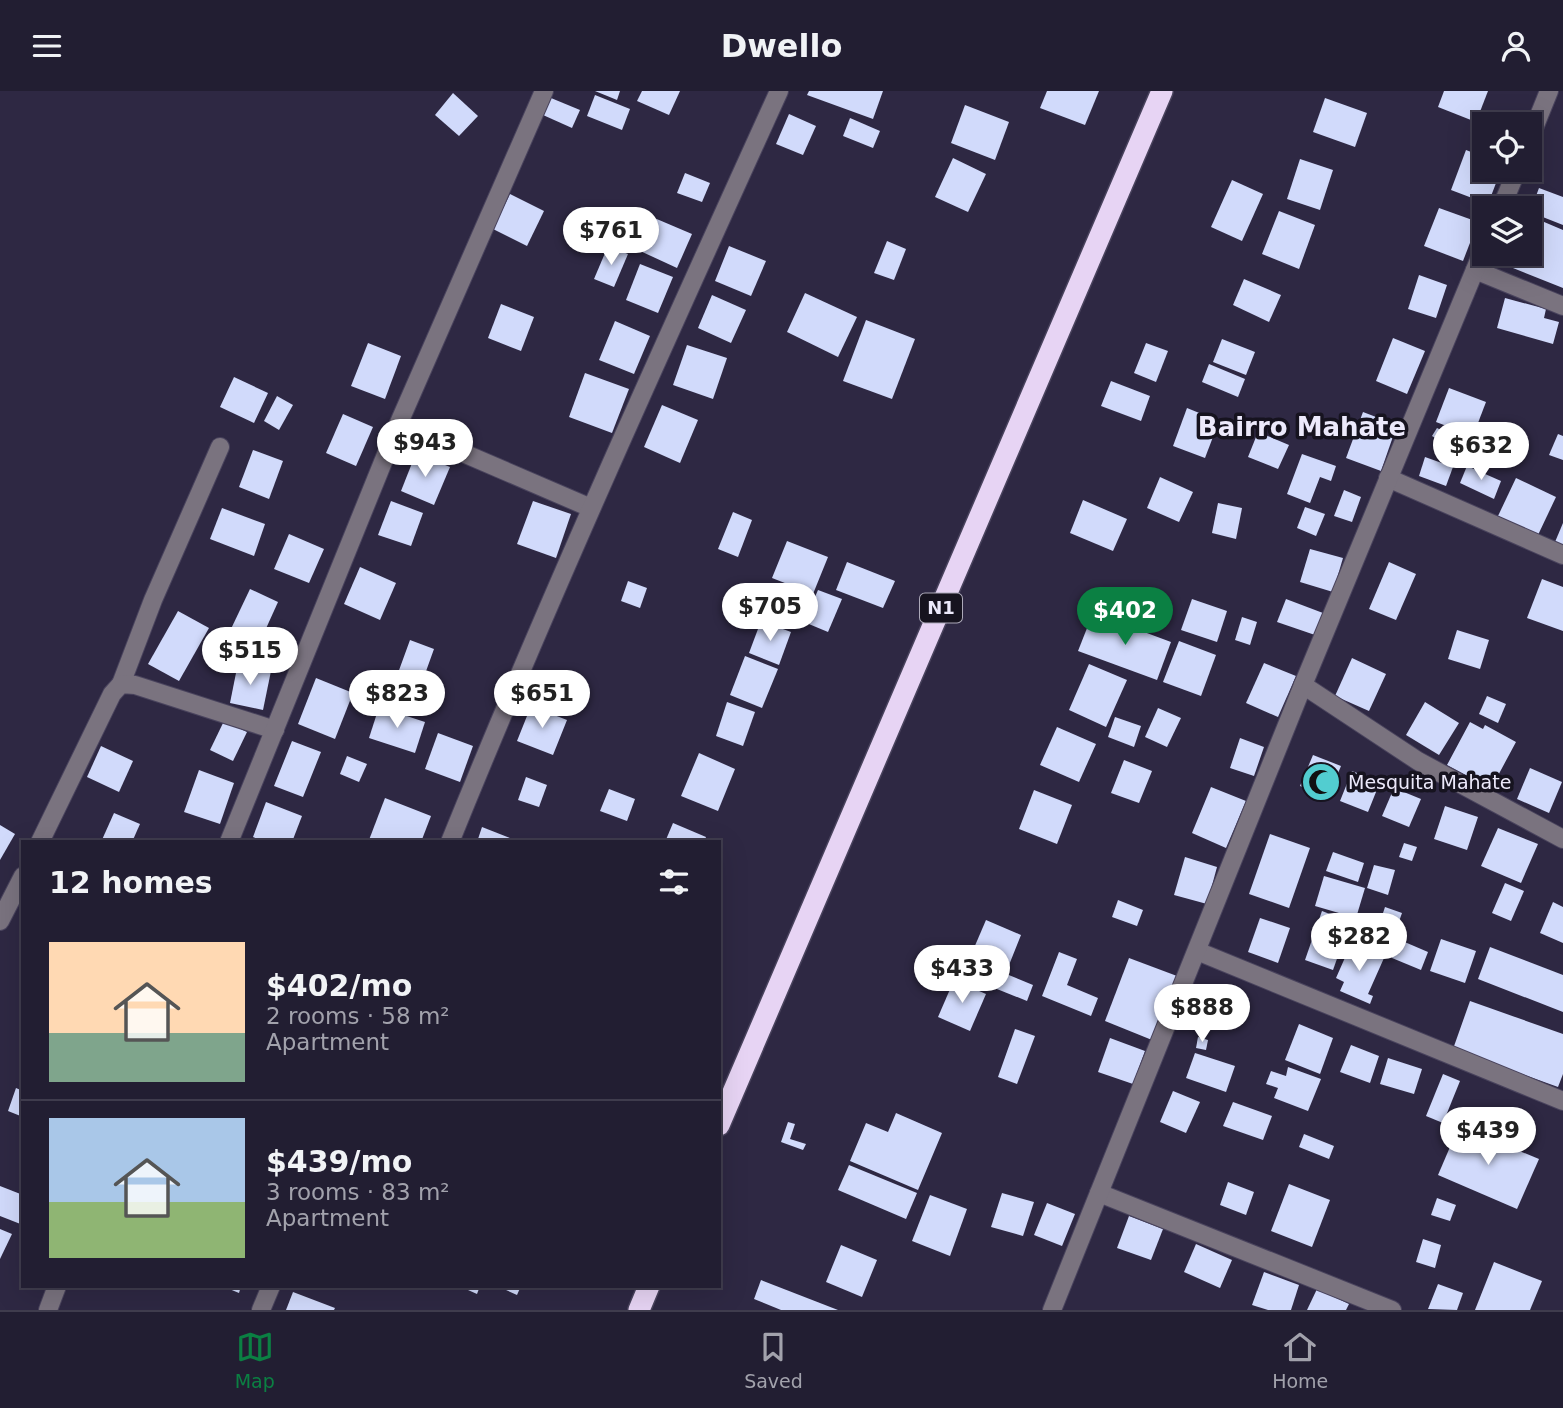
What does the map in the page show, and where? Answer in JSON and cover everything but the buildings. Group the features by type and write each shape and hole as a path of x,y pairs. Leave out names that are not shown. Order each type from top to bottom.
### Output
{"highway":[{"name":"N1","path":"721,1120 1162,91"},
{"path":"639,1310 648,1288"}],"street":[{"path":"230,840 398,425 544,91"},
{"path":"451,840 591,508 779,91"},
{"path":"1541,112 1549,91"},
{"path":"1052,1310 1303,685 1477,266"},
{"path":"1475,270 1563,306"},
{"path":"398,425 591,508"},
{"path":"41,840 112,694 121,684 153,600 220,447"},
{"path":"1388,478 1563,555"},
{"path":"121,684 135,685 275,730"},
{"path":"1303,685 1418,761 1563,839"},
{"path":"0,921 21,880"},
{"path":"1197,951 1563,1101"},
{"path":"1099,1193 1392,1310"},
{"path":"48,1310 56,1288"},
{"path":"261,1310 270,1288"}],"place":[{"name":"Mesquita Mahate","path":"1321,782"}],"district":[{"name":"Bairro Mahate","path":"1302,427"}]}
